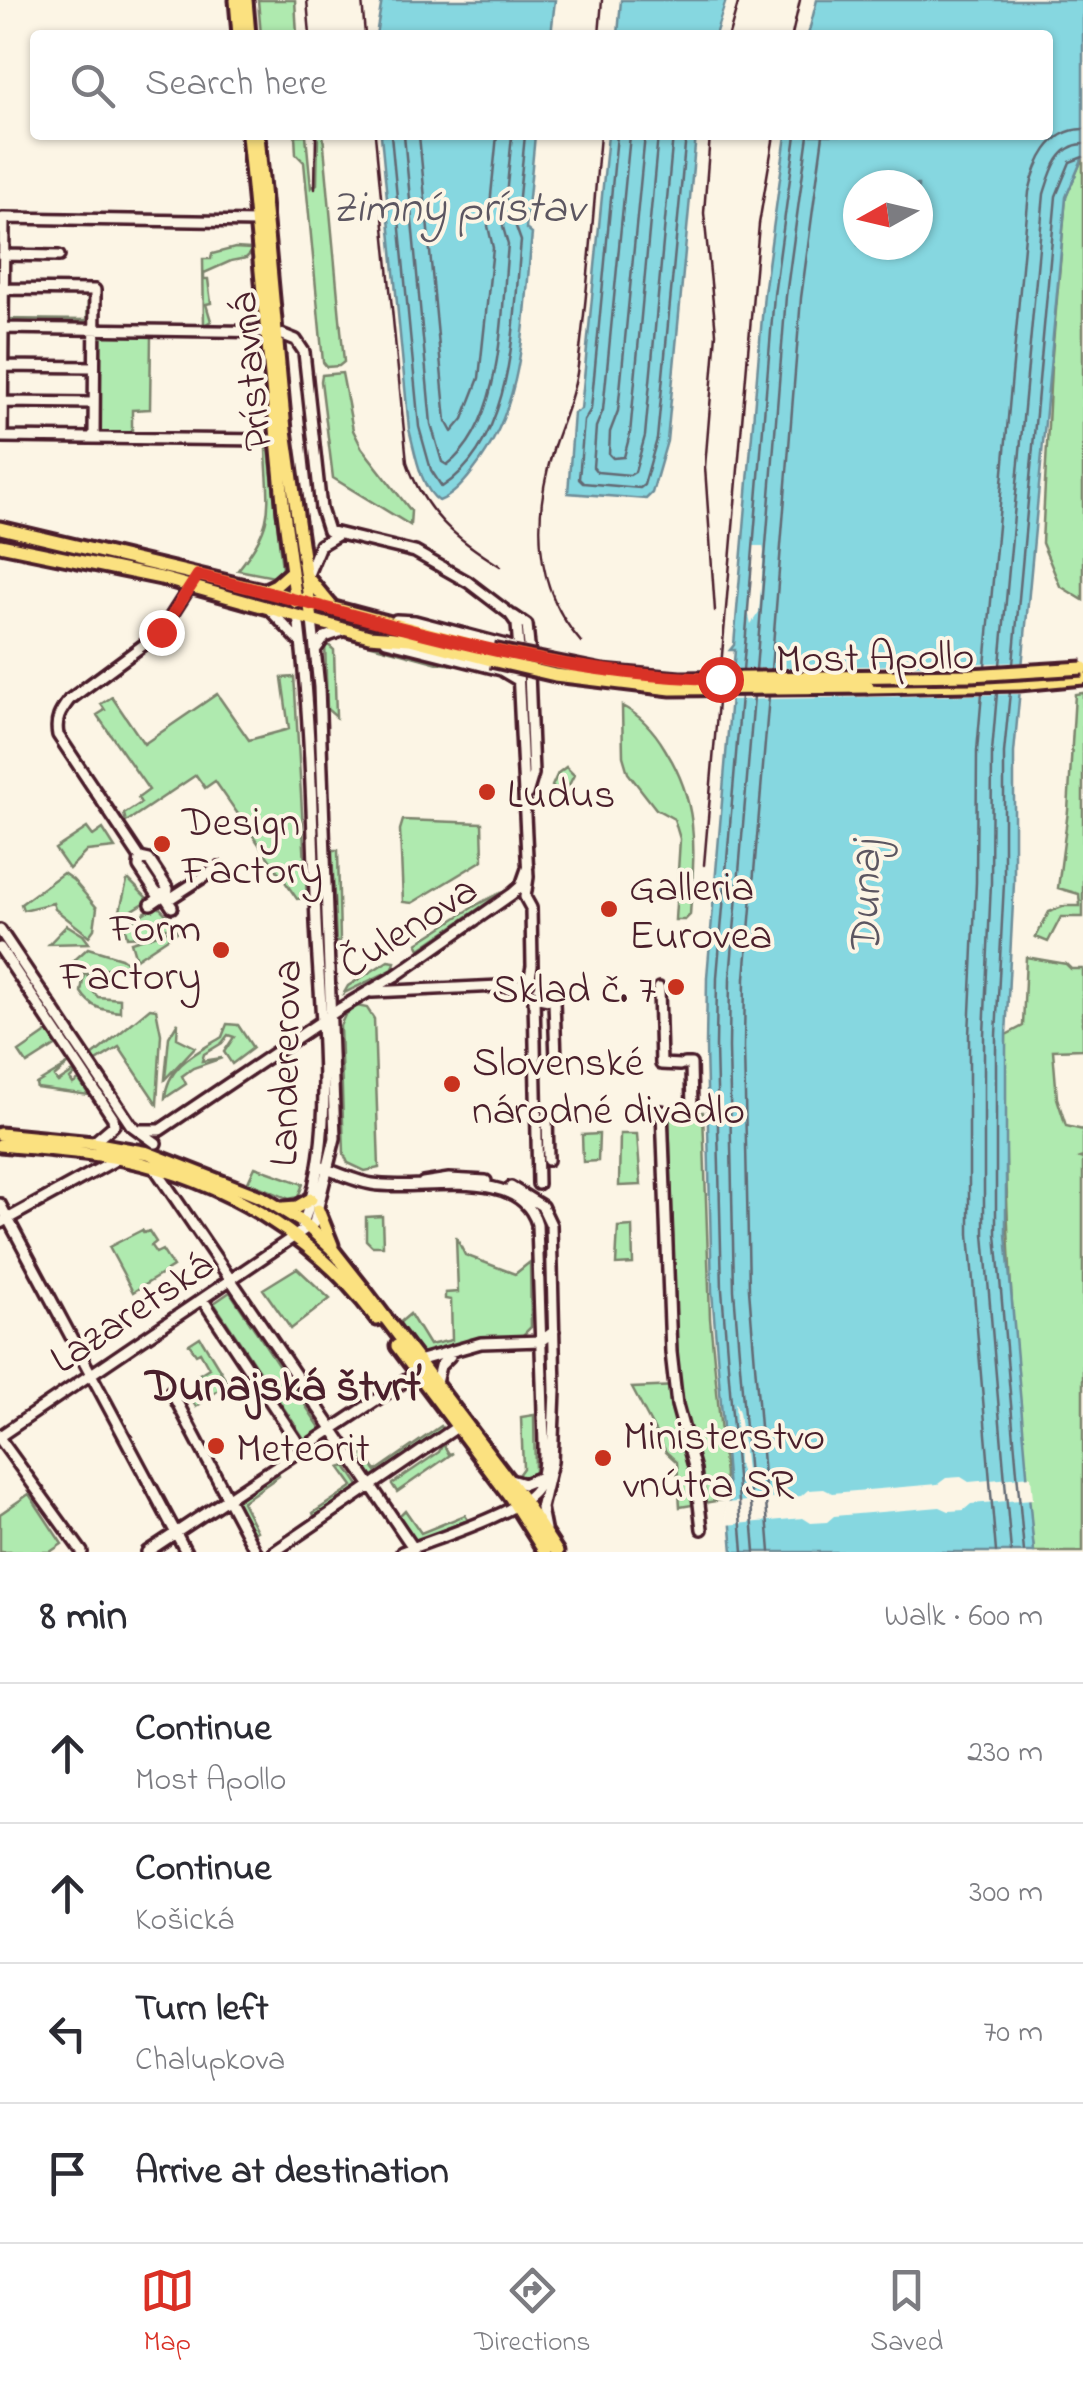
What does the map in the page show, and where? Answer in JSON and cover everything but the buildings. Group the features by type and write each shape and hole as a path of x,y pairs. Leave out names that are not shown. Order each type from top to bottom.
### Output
{"main road":[{"path":"236,0 239,30"},
{"path":"246,0 249,30"},
{"name":"Prístavná","path":"248,140 256,222 310,602"},
{"name":"Prístavná","path":"258,140 277,440 296,598"},
{"path":"0,528 296,598 492,655"},
{"path":"0,546 161,578 369,636 410,639 492,655"},
{"path":"263,590 276,585 292,570"},
{"path":"306,577 334,608"},
{"name":"Landererova","path":"296,598 298,616"},
{"name":"Landererova","path":"310,602 312,620"},
{"name":"Most Apollo","path":"492,655 613,674 680,679 971,675 1083,668"},
{"name":"Most Apollo","path":"492,655 555,675 695,690 991,685 1083,678"},
{"path":"0,1134 152,1148 158,1162 236,1199 295,1237 354,1292 507,1479 545,1552"},
{"path":"0,1145 158,1162 283,1208 307,1225 332,1250 422,1372 457,1428 557,1552"},
{"path":"283,1208 315,1204 332,1250"}],"street":[{"path":"256,222 2,218 2,437 277,440"},
{"path":"2,255 59,256"},
{"path":"2,289 95,290 94,438"},
{"path":"2,328 272,332 296,340 304,352 323,522 328,530 415,552 468,582 524,622 530,656 519,649 415,622 373,619"},
{"path":"3,366 94,367"},
{"path":"2,402 94,403"},
{"path":"306,577 320,545 339,534"},
{"path":"168,901 148,881 139,867 140,858 58,735 58,713 69,700 161,632 198,575"},
{"path":"267,607 301,644"},
{"path":"510,614 518,624 519,649"},
{"name":"Landererova","path":"298,616 309,731 325,1168"},
{"name":"Landererova","path":"295,1237 307,1225 335,1138 312,620"},
{"path":"316,649 325,637 347,630"},
{"path":"369,636 522,674 528,866 525,897 531,908 532,966 527,984 370,992"},
{"name":"Čulenova","path":"160,1130 512,894 521,886 528,866"},
{"path":"151,904 168,901 219,867"},
{"path":"512,894 525,897"},
{"path":"0,930 131,1125 152,1148 160,1130 138,1130"},
{"path":"0,948 113,1118 114,1125 93,1143"},
{"path":"331,987 351,1001"},
{"path":"659,988 661,1064 691,1064 692,1110"},
{"path":"538,1184 534,996 554,1001 556,1060"},
{"path":"662,1111 671,1352 677,1405 695,1470 702,1529"},
{"path":"546,1114 548,1160"},
{"path":"4,1221 119,1158"},
{"path":"158,1162 232,1280 414,1550"},
{"path":"325,1168 372,1184 486,1186 505,1190 524,1202 537,1224 544,1457 541,1476 536,1488 520,1504 402,1552"},
{"path":"418,1185 449,1179 501,1183 524,1192 542,1206 552,1225 559,1390 552,1462 541,1508 546,1537"},
{"path":"0,1204 4,1221 186,1552"},
{"name":"Lazaretská","path":"0,1438 295,1237"},
{"path":"203,1300 302,1449"},
{"path":"513,1342 533,1334 540,1324"},
{"path":"147,1552 453,1353 467,1346 541,1341 554,1331"},
{"path":"513,1342 526,1345 541,1357"},
{"path":"422,1372 440,1366 453,1353"},
{"path":"542,1391 559,1390"},
{"path":"170,1391 256,1552"},
{"path":"274,1552 457,1428"},
{"path":"0,1438 82,1552"},
{"path":"507,1479 524,1484 541,1476"}],"green space":[{"path":"258,0 295,0 297,30 261,30"},
{"path":"295,140 306,140 311,188 317,184 318,140 323,140 344,362 339,366 327,367 323,362 304,162 296,154"},
{"path":"1083,157 1083,600 1060,586 1042,543 1051,366 1066,197"},
{"path":"235,248 250,249 251,253 204,273 204,279 208,279 211,303 206,304 211,321 204,325 203,259"},
{"path":"88,294 92,297 92,319 86,324 12,323 6,319 87,320"},
{"path":"100,335 151,335 150,409 132,410 132,433 99,433"},
{"path":"342,373 353,430 362,448 411,511 410,525 333,478 321,381 322,375"},
{"path":"269,448 282,569 274,577 238,570 265,526"},
{"path":"335,635 481,668 438,663"},
{"path":"325,642 334,650 336,717 327,709"},
{"path":"294,677 307,898 297,899 215,781 205,788 196,775 126,822 124,814 141,803 138,798 149,790 97,715 105,710 101,704 112,697 144,744 217,694 249,740 289,729 282,678"},
{"path":"1083,693 1083,917 1061,917 1048,942 1036,937 1049,912 1080,906 1079,894 1058,888 1068,811 1075,694"},
{"path":"622,706 657,736 685,790 693,850 690,915 685,920 675,920 680,839 674,819 656,809 628,773 623,756"},
{"path":"566,767 574,775 565,793 559,795 552,786"},
{"path":"403,820 482,823 483,860 412,903 403,902"},
{"path":"87,828 93,836 103,829 115,848 87,851 69,869 55,849"},
{"path":"332,850 338,850 340,942 336,942"},
{"path":"63,873 97,908 89,936 55,909 53,903 23,910 21,904"},
{"path":"127,881 149,900 118,919"},
{"path":"509,890 500,900 497,896 420,949 417,943 474,907"},
{"path":"157,905 176,925 127,937 125,928 131,921"},
{"path":"67,925 83,935 89,943 49,944"},
{"path":"175,929 177,932 136,959 131,942"},
{"path":"88,948 131,965 115,965 94,975 69,965"},
{"path":"1026,957 1083,969 1083,1049 1053,1050 1057,1098 1066,1126 1083,1130 1083,1552 1034,1552 1027,1488 1011,1294 1005,1100 1006,1035 1023,1026"},
{"path":"388,961 395,962 393,969 344,993 348,986"},
{"path":"84,974 93,977 91,989 98,997 120,999 120,1012 89,1002 81,992"},
{"path":"357,1006 367,1008 374,1019 379,1168 365,1171 348,1163 344,1154 340,1026 345,1015"},
{"path":"150,1008 156,1009 161,1034 157,1104 119,1047 95,1062 91,1057"},
{"path":"178,1022 177,1038 195,1047 165,1079 169,1037"},
{"path":"227,1024 238,1025 253,1048 232,1064 224,1052 234,1037 228,1035 204,1054 202,1061 222,1058 193,1068 182,1076 186,1084 165,1098 178,1068 222,1037"},
{"path":"48,1032 57,1045 27,1064 19,1052"},
{"path":"69,1064 54,1077 58,1082 75,1074 70,1079 73,1084 79,1080 89,1095 37,1088 36,1084"},
{"path":"703,1112 710,1318 725,1475 722,1500 680,1507 677,1462 666,1452 632,1388 678,1386 669,1113"},
{"path":"599,1134 598,1161 583,1162 582,1135"},
{"path":"620,1134 637,1134 641,1185 619,1186"},
{"path":"255,1167 303,1184 298,1197 289,1199 248,1182"},
{"path":"382,1216 383,1246 372,1246 366,1240 366,1217"},
{"path":"632,1226 633,1264 616,1265 618,1227"},
{"path":"142,1230 149,1231 156,1242 151,1246 156,1253 162,1250 173,1267 133,1292 109,1247"},
{"path":"456,1237 465,1255 515,1274 530,1262 531,1327 522,1336 471,1339 427,1355 418,1353 397,1325 410,1314 429,1345 452,1340 451,1300 445,1299 445,1293 458,1292"},
{"path":"297,1268 330,1299 291,1329 263,1289"},
{"path":"230,1292 321,1429 305,1440 214,1303"},
{"path":"200,1337 228,1383 196,1407 191,1399 201,1393 199,1388 203,1386 196,1376 209,1368 200,1352 196,1354 189,1344"},
{"path":"534,1415 535,1472 523,1478 518,1475 523,1468 521,1417"},
{"path":"441,1426 444,1431 377,1477 359,1458 364,1455 376,1471"},
{"path":"443,1444 449,1454 453,1453 397,1492 392,1484 439,1452"},
{"path":"346,1466 360,1487 315,1518 313,1513 353,1486 340,1468"},
{"path":"278,1472 279,1476 242,1502 257,1531 253,1533 235,1500"},
{"path":"29,1494 62,1544 50,1552 0,1552 0,1514"},
{"path":"405,1510 421,1533 465,1515 468,1520 415,1541 398,1517"}],"water":[{"path":"382,0 555,0 552,30 377,30"},
{"path":"621,0 726,0 717,30 618,30"},
{"name":"Dunaj","path":"817,0 1083,0 1083,157 1066,197 1014,753 1014,883 1006,1035 1006,1234 1034,1552 733,1552 712,1291 706,1047 707,977 735,650 730,650 734,645 764,294 785,140 1053,140 1053,30 809,30"},
{"name":"Zimný prístav","path":"381,140 535,140 526,229 532,234 527,296 519,358 504,417 473,471 439,501 423,478 409,429"},
{"name":"Zimný prístav","path":"608,140 696,140 667,441 652,493 646,499 568,493 574,413 581,409"}],"pier":[{"path":"754,546 763,546 764,551 759,612 751,624 748,611"},
{"path":"1028,662 1025,694 726,700 728,669"},
{"path":"735,1402 746,1470 743,1476 738,1463"},
{"path":"1031,1476 1033,1499 971,1504 964,1510 940,1507 834,1516 827,1522 811,1523 803,1518 726,1525 725,1503 801,1496 808,1490 832,1493 938,1484 946,1478 961,1477 969,1482"}],"railway":[{"path":"307,0 310,30"},
{"path":"362,0 365,30"},
{"path":"599,30 602,0"},
{"path":"730,30 739,0"},
{"path":"793,30 800,0"},
{"path":"315,189 316,140"},
{"path":"375,140 407,462 423,496 443,523 500,566"},
{"path":"581,642 553,597 545,573 540,523 547,472 577,373 600,140"},
{"path":"710,140 704,213 716,333 705,467 715,611"},
{"path":"704,865 759,224 773,140"}],"place":[{"name":"Ludus","path":"487,792"},
{"name":"Design Factory","path":"162,844"},
{"name":"Galleria Eurovea","path":"609,909"},
{"name":"Form Factory","path":"221,950"},
{"name":"Sklad č. 7","path":"676,987"},
{"name":"Slovenské národné divadlo","path":"452,1084"},
{"name":"Meteorit","path":"216,1446"},
{"name":"Ministerstvo vnútra SR","path":"603,1458"}],"district":[{"name":"Dunajská štvrť","path":"283,1384"}],"route":[{"path":"161,632 198,575 551,664 624,675 720,679"}]}
